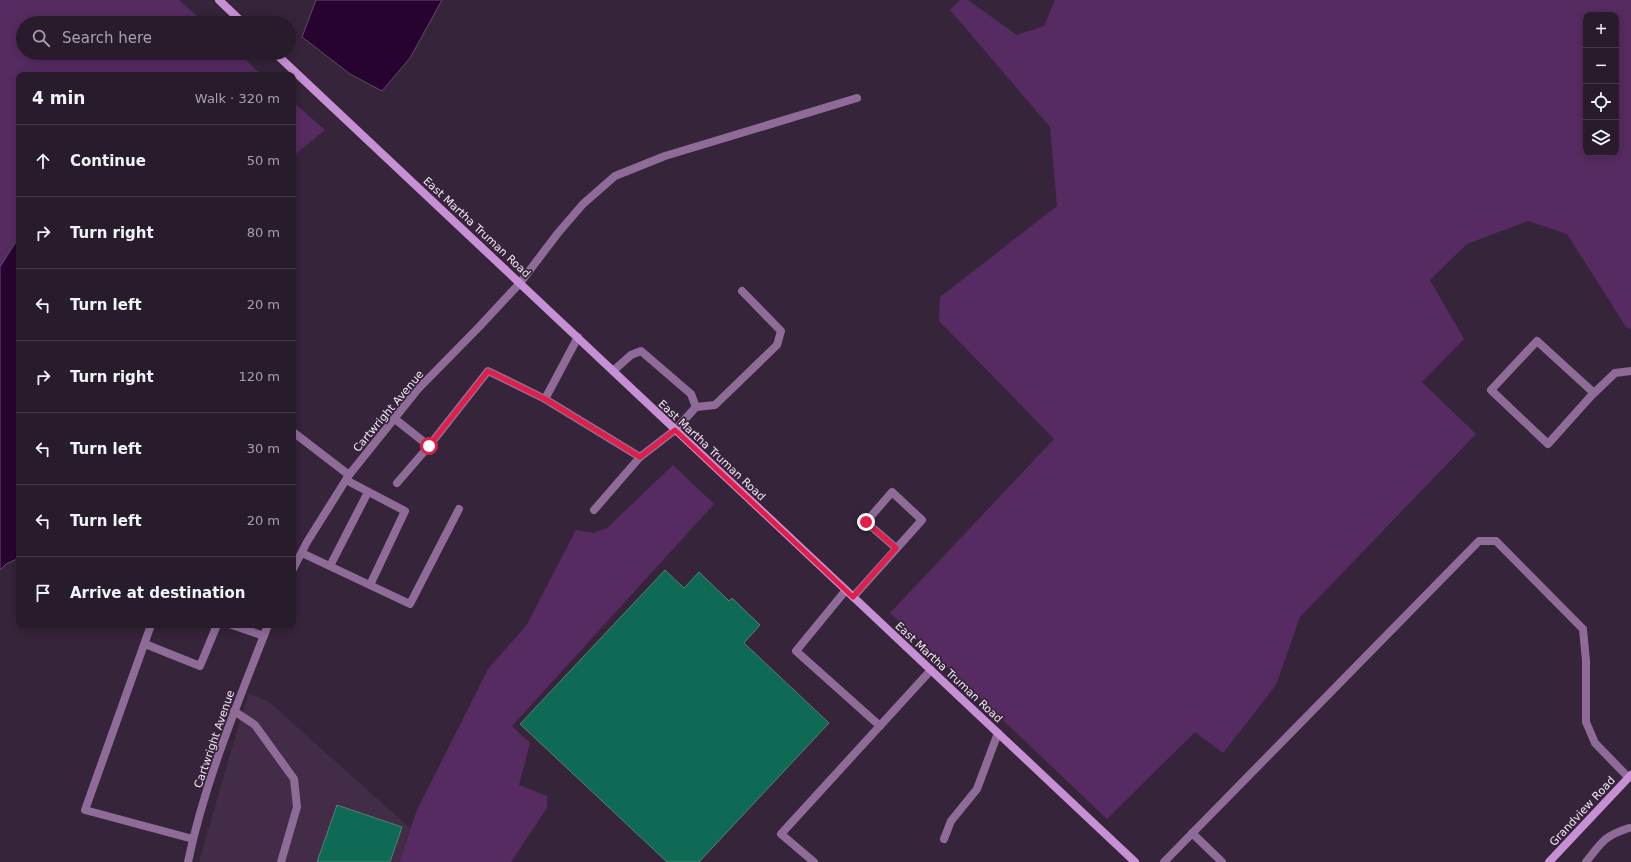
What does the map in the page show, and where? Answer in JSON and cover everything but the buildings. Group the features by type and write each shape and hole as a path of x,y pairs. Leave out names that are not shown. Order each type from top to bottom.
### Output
{"main road":[{"path":"218,0 235,16"},
{"name":"East Martha Truman Road","path":"282,60 295,72"},
{"name":"East Martha Truman Road","path":"296,73 1136,862"},
{"name":"Grandview Road","path":"1554,860 1630,776"}],"street":[{"name":"Cartwright Avenue","path":"296,564 347,477 418,389 520,283 558,233 583,204 615,176 665,156 857,98"},
{"path":"594,510 640,457 675,430 696,407 715,405 777,345 781,331 742,291"},
{"path":"545,399 578,337"},
{"path":"1594,393 1537,341 1490,390 1548,444 1594,393 1615,373 1631,371"},
{"path":"613,370 631,355 641,351 691,394 696,407"},
{"path":"397,483 429,446 488,371 545,399 640,457"},
{"path":"395,418 429,446"},
{"path":"296,434 347,477 368,492 405,511 370,585"},
{"path":"330,566 368,492"},
{"path":"853,597 922,520 892,492 866,522 896,548"},
{"path":"302,553 410,604 459,509"},
{"path":"1164,862 1479,541 1496,541 1583,629 1586,661 1586,722 1596,743 1630,776"},
{"path":"846,590 796,650 880,726"},
{"path":"150,628 85,810 193,839"},
{"path":"144,644 200,666 216,628"},
{"path":"241,628 264,636"},
{"name":"Cartwright Avenue","path":"188,862 212,771 267,628"},
{"path":"814,862 781,834 931,670"},
{"path":"234,711 255,725 294,779 297,806 281,862"},
{"path":"944,839 951,821 977,789 998,733"},
{"path":"1586,862 1602,842 1612,834 1630,826"},
{"path":"1192,833 1222,862"}],"shaded area":[{"path":"0,0 179,0 197,16 16,16 16,60 246,60 259,72 16,72 16,242 0,267"},
{"path":"316,0 442,0 410,58 382,91 350,74 302,37"},
{"path":"960,0 968,0 1017,35 1044,26 1055,0 1631,0 1631,329 1626,327 1567,234 1528,221 1467,244 1430,280 1464,339 1422,382 1476,434 1300,617 1276,685 1223,753 1195,732 1107,819 890,613 1054,439 939,321 940,297 1057,206 1050,127 950,10"},
{"path":"296,105 325,130 296,154"},
{"path":"16,242 16,559 6,564 0,570 0,267"},
{"path":"673,465 714,504 512,726 530,743 519,785 547,796 547,808 511,862 399,862 417,810 488,669 526,626 576,530 593,533 607,528"},
{"path":"249,693 269,702 410,828 399,862 199,862"}],"route":[{"path":"429,446 488,371 545,399 640,457 675,430 853,597 896,548 866,522"}]}
